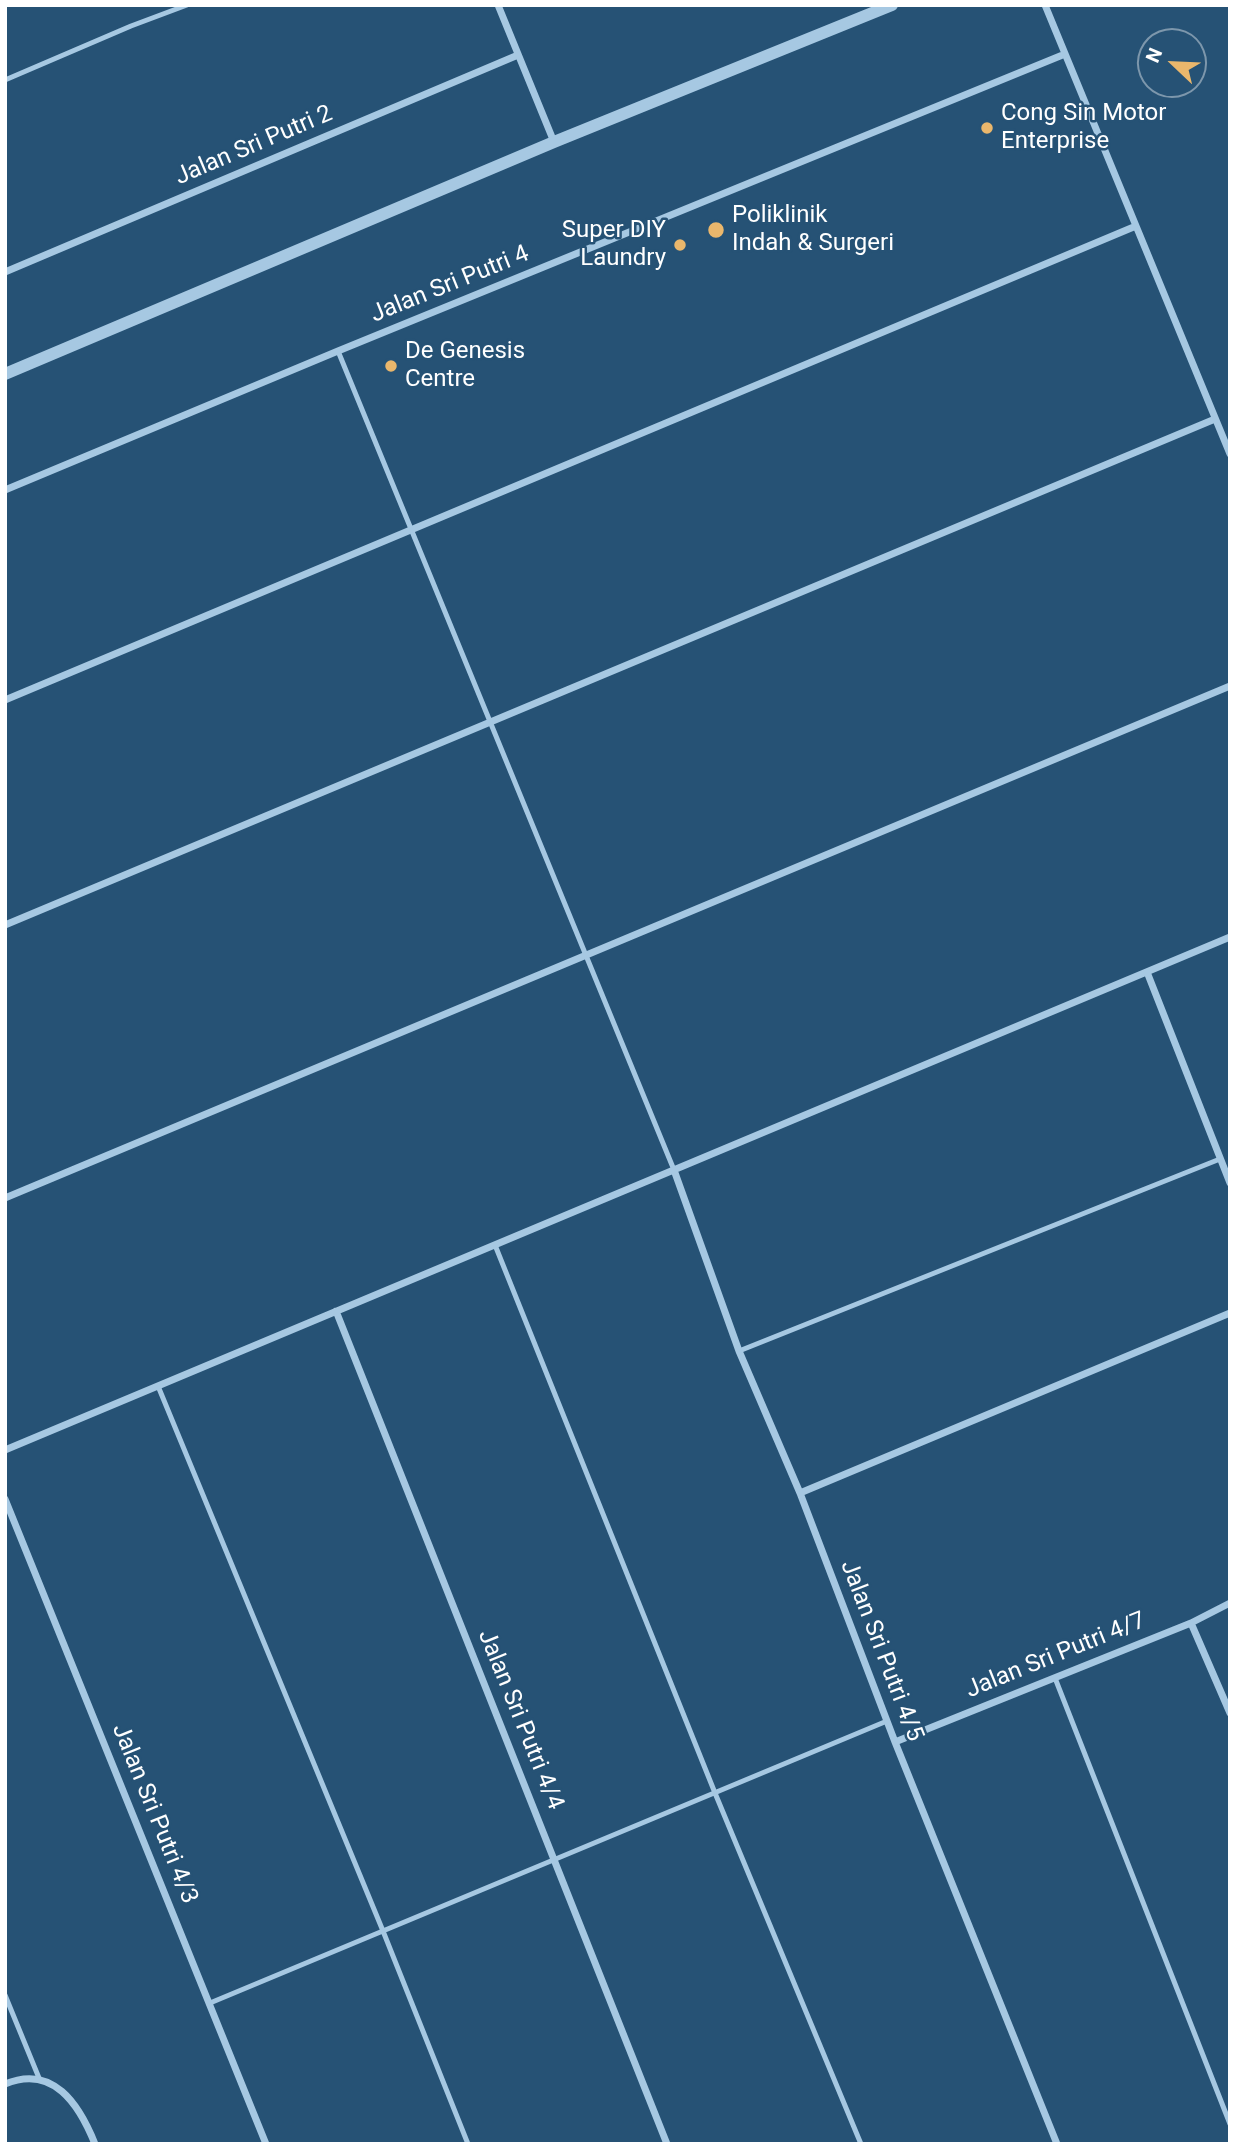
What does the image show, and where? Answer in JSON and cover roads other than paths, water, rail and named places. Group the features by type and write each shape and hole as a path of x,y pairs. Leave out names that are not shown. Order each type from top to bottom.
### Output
{"street":[{"path":"498,5 554,142"},
{"path":"5,374 554,142 892,5"},
{"path":"1045,5 1230,454"},
{"name":"Jalan Sri Putri 4","path":"5,491 1065,54"},
{"name":"Jalan Sri Putri 2","path":"5,272 518,55"},
{"path":"5,700 1136,226"},
{"path":"5,925 1215,419"},
{"path":"5,1198 1230,686"},
{"path":"5,1450 1230,937"},
{"path":"1147,972 1230,1183"},
{"name":"Jalan Sri Putri 4/5","path":"674,1170 739,1351 800,1493 895,1742 1056,2144"},
{"name":"Jalan Sri Putri 4/4","path":"336,1311 667,2144"},
{"path":"800,1493 1230,1313"},
{"name":"Jalan Sri Putri 4/3","path":"5,1499 266,2144"},
{"name":"Jalan Sri Putri 4/7","path":"895,1742 1191,1623 1230,1603"},
{"path":"1191,1623 1230,1713"},
{"path":"5,2084 18,2079 39,2078 56,2084 85,2120 95,2144"}],"lane":[{"path":"5,80 187,5"},
{"path":"338,352 674,1170"},
{"path":"739,1351 1220,1159"},
{"path":"495,1245 715,1793 861,2144"},
{"path":"158,1386 468,2144"},
{"path":"1055,1678 1230,2124"},
{"path":"210,2003 887,1721"},
{"path":"5,1995 39,2078"}],"place":[{"name":"Cong Sin Motor Enterprise","path":"987,128"},
{"name":"Poliklinik Indah & Surgeri","path":"716,230"},
{"name":"Super DIY Laundry","path":"680,245"},
{"name":"De Genesis Centre","path":"391,366"}]}
